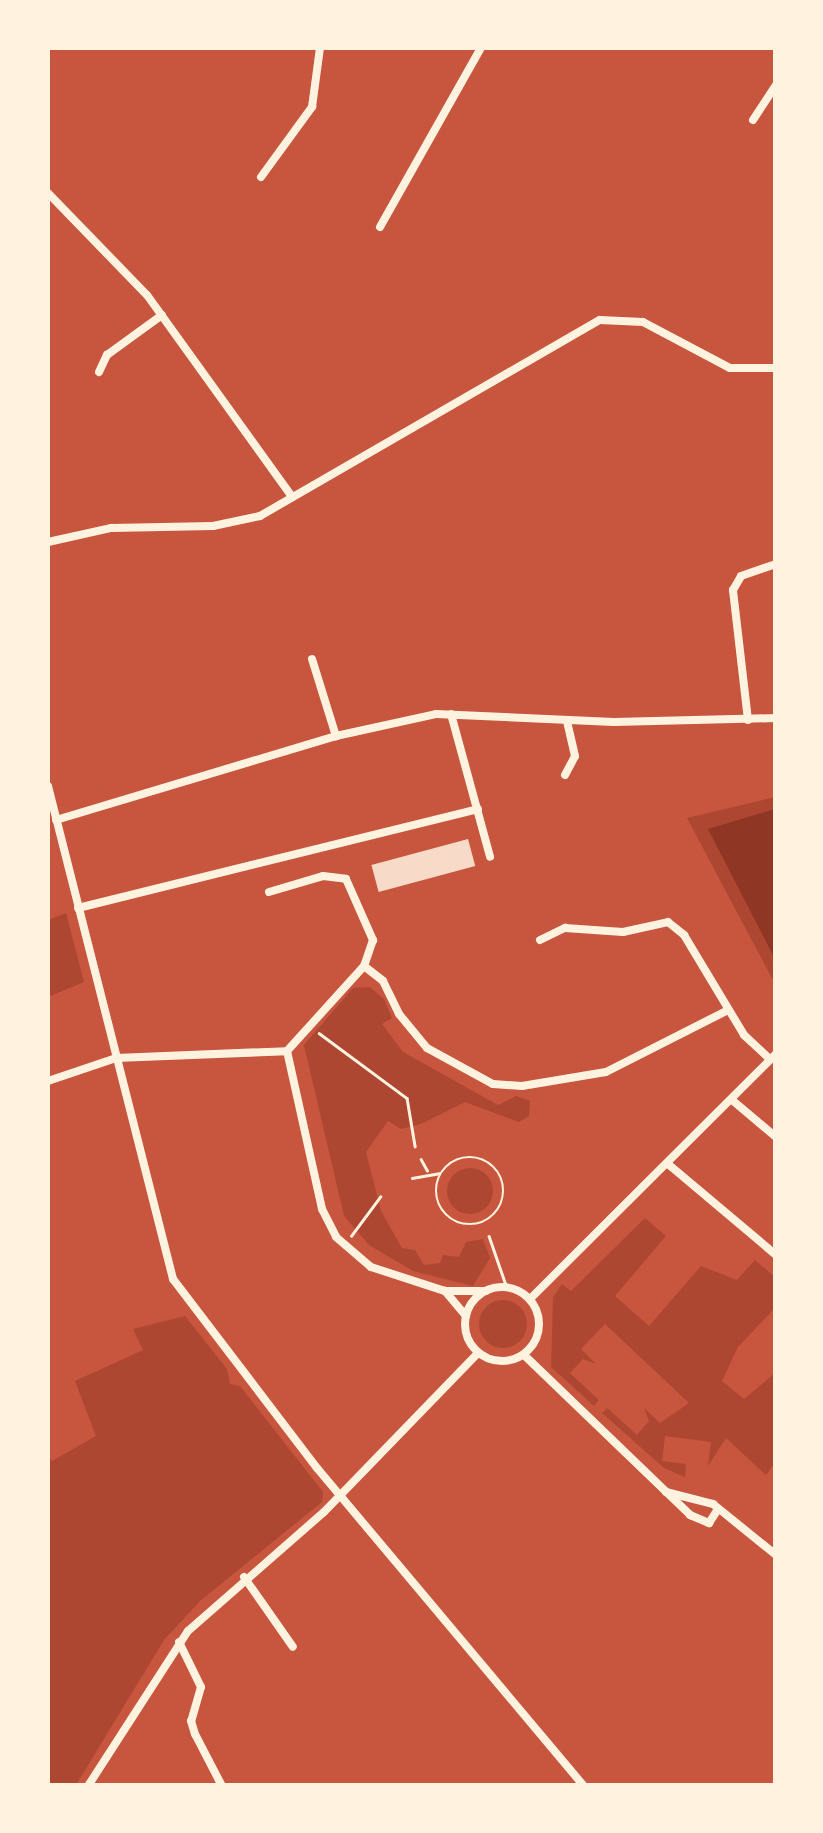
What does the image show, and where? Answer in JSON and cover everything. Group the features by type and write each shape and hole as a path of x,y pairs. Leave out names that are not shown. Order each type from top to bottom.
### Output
{"street":[{"path":"261,177 312,107 320,48"},
{"path":"380,228 481,48"},
{"path":"753,120 776,84"},
{"path":"48,193 162,316 292,497"},
{"path":"99,372 107,355 162,316"},
{"path":"48,542 112,528 230,524 292,497 600,320 644,322 730,368 776,368"},
{"path":"748,720 733,590 741,576 776,564"},
{"path":"312,659 336,736"},
{"path":"56,820 336,736 452,714 567,720 776,718"},
{"path":"452,714 490,857"},
{"path":"565,775 575,756 567,720"},
{"path":"48,786 174,1279 338,1495 584,1786"},
{"path":"78,908 478,810"},
{"path":"48,844 61,841"},
{"path":"48,1081 116,1058 287,1051 312,1028 364,966 373,940 346,878 323,876 269,892"},
{"path":"530,1299 773,1056 728,1010 684,935 668,922 623,932 564,928 540,940"},
{"path":"364,966 383,981 399,1014 427,1048 493,1084 522,1086 606,1072 728,1010"},
{"path":"287,1051 322,1209 344,1246 391,1277 446,1290 507,1288 530,1299 539,1326 524,1355 500,1362 478,1353 467,1336 466,1316 446,1290"},
{"path":"732,1100 776,1137"},
{"path":"668,1164 776,1255"},
{"path":"466,1316 486,1291"},
{"path":"88,1786 179,1642 244,1577 338,1495 478,1353"},
{"path":"524,1355 703,1523 716,1518 718,1508"},
{"path":"666,1492 718,1508 776,1555"},
{"path":"244,1577 293,1647"},
{"path":"179,1642 201,1687 190,1720 222,1786"}],"path":[{"path":"312,1028 406,1098 415,1146"},
{"path":"458,1158 491,1164 504,1194 485,1221 464,1224 444,1214 436,1194 440,1173 458,1158"},
{"path":"421,1159 427,1172"},
{"path":"412,1178 427,1172 440,1173"},
{"path":"344,1246 380,1198"},
{"path":"485,1221 507,1288"}],"shaded area":[{"path":"775,797 775,984 687,818"},
{"path":"776,809 775,959 708,829"},
{"path":"66,913 84,982 48,997 48,920"},
{"path":"370,987 384,999 392,1018 382,1024 403,1052 498,1105 516,1096 530,1101 529,1116 519,1122 465,1102 421,1124 401,1129 388,1121 366,1152 381,1211 402,1248 415,1250 424,1265 440,1263 443,1255 459,1257 466,1242 483,1239 490,1258 473,1286 413,1271 369,1245 344,1216 304,1045 353,988"},
{"path":"470,1168 486,1175 493,1191 486,1207 470,1214 454,1207 447,1191 454,1175"},
{"path":"645,1218 666,1236 615,1296 649,1326 701,1266 737,1280 755,1260 775,1277 775,1308 738,1347 722,1381 744,1399 775,1373 775,1463 766,1475 726,1438 708,1466 711,1442 665,1436 662,1461 686,1464 685,1477 664,1468 602,1413 607,1408 637,1435 649,1421 644,1408 660,1423 689,1403 605,1324 581,1349 596,1364 583,1359 570,1373 599,1400 594,1406 551,1367 553,1297 562,1284 571,1291"},
{"path":"503,1300 520,1307 527,1324 520,1341 503,1348 486,1341 479,1324 486,1307"},
{"path":"185,1316 227,1369 230,1384 240,1386 323,1492 322,1502 200,1601 164,1640 76,1785 48,1785 48,1455 52,1461 96,1436 75,1381 143,1350 133,1329"}],"building":[{"path":"468,839 475,866 379,892 371,865"}]}
